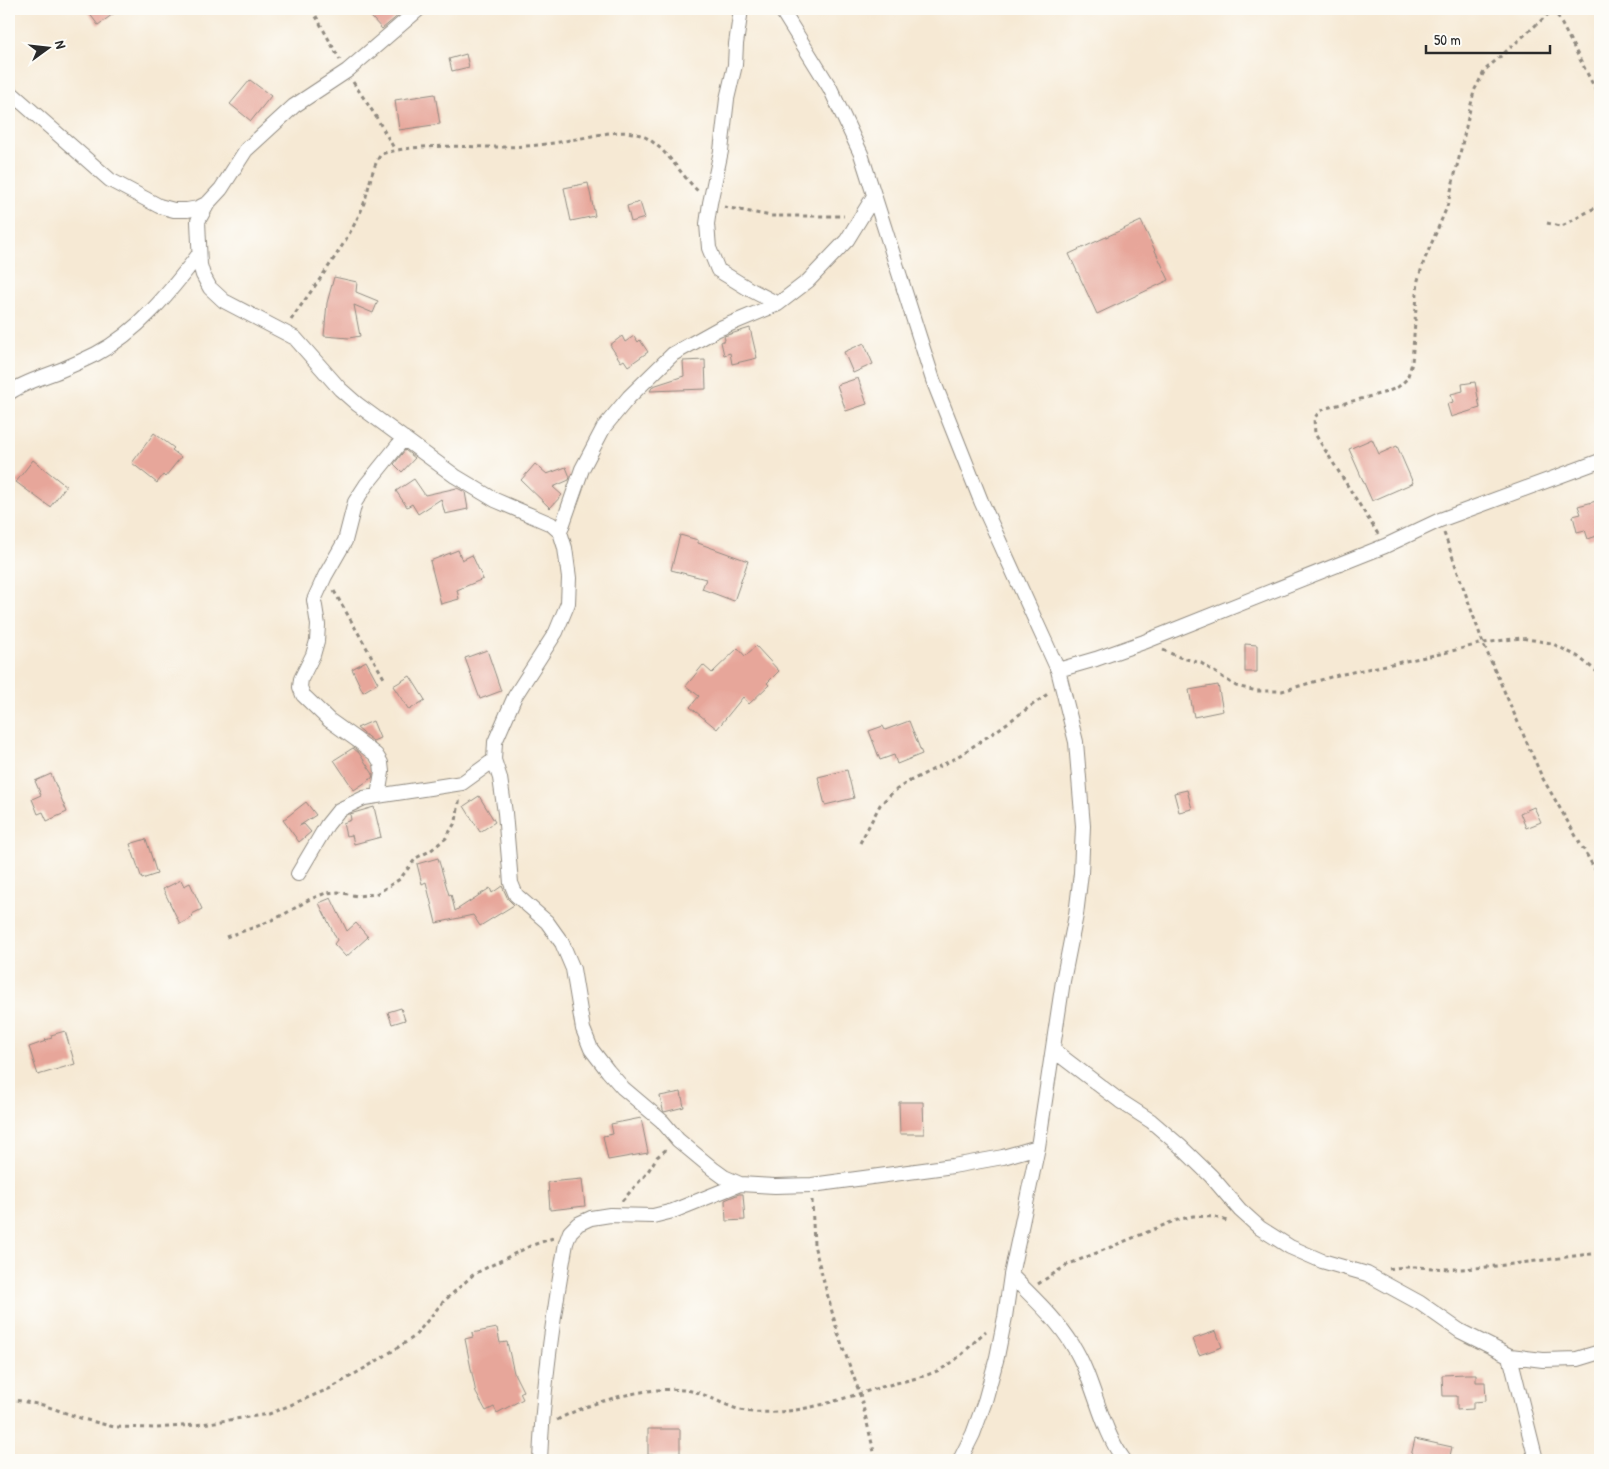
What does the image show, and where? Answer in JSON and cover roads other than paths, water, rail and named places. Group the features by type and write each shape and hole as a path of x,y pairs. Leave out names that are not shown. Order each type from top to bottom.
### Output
{"street":[{"path":"419,9 347,71 294,106 246,150 198,220 202,276 210,288 224,301 284,331 303,345 340,389 357,404 455,476 495,500 551,524 560,532 565,548 569,578 568,603 556,632 515,696 495,742 494,760 500,778 505,813 511,882 516,895 547,922 562,943 573,969 584,1029 591,1049 623,1088 648,1108 678,1140 712,1169 740,1184 775,1186 812,1185 953,1166 1003,1157 1038,1148"},
{"path":"741,9 735,65 727,99 721,152 707,224 709,248 718,270 778,304"},
{"path":"781,9 830,88 861,154 932,380 981,501 1060,675 1076,742 1083,826 1081,873 1076,915 1063,981 1038,1148 1011,1274 997,1358 985,1401 973,1434 960,1460"},
{"path":"9,92 110,180 159,206 174,210 198,208 208,203"},
{"path":"560,532 582,468 604,427 628,397 673,354 718,329 778,304 808,281 847,240 874,196"},
{"path":"9,393 33,380 62,370 98,353 134,328 170,292 199,254"},
{"path":"378,796 382,772 381,764 376,755 329,720 303,696 300,687 301,678 313,655 317,641 318,625 314,600 345,541 355,502 366,485 404,438"},
{"path":"1060,675 1096,659 1144,642 1385,546 1440,520 1600,462"},
{"path":"298,874 327,825 339,810 364,798 462,784 494,760"},
{"path":"1053,1050 1120,1101 1151,1121 1211,1176 1240,1210 1260,1228 1290,1247 1322,1261 1367,1274 1420,1304 1460,1330 1510,1356 1544,1360 1577,1358 1600,1352"},
{"path":"540,1460 541,1429 553,1316 566,1243 570,1232 578,1224 590,1218 610,1215 653,1216 673,1211 740,1184"},
{"path":"1011,1274 1051,1315 1072,1344 1086,1373 1104,1422 1124,1460"},
{"path":"1510,1356 1536,1460"}]}
